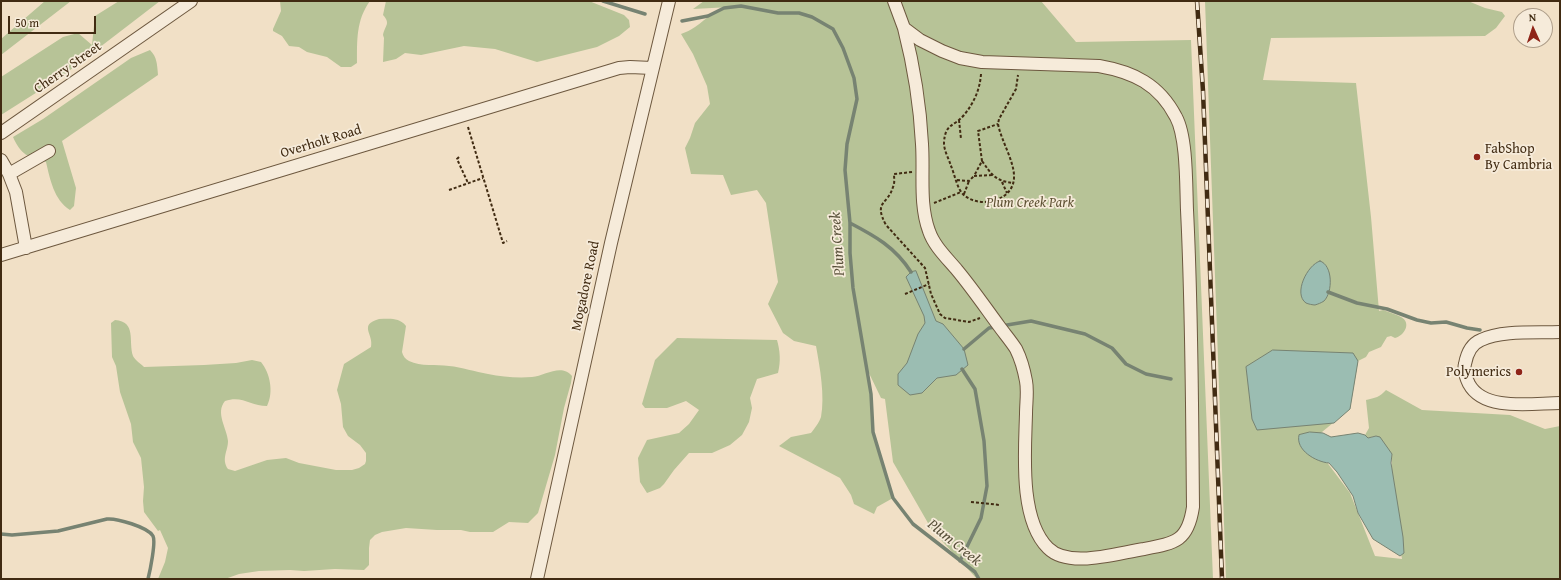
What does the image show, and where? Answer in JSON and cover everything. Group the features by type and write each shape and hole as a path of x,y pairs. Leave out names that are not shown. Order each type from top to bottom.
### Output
{"street":[{"name":"Cherry Street","path":"1,133 191,1"},
{"name":"Mogadore Road","path":"536,579 611,242 669,1"},
{"path":"894,1 904,28 913,65 921,114 923,204 930,234 1016,349 1022,364 1026,382 1026,480 1028,502 1032,519 1039,536 1049,549 1061,556 1074,559 1098,557 1160,546 1176,540 1186,533 1191,522 1193,500 1191,276 1185,163 1181,129 1176,117 1159,92 1148,83 1132,74 1117,69 1099,66 982,62 960,58 920,40 904,28"},
{"name":"Overholt Road","path":"1,255 612,70 630,67 652,68"},
{"path":"9,174 49,151"},
{"path":"1,160 9,174 16,192 26,248"},
{"path":"1560,332 1492,336 1480,340 1472,346 1466,356 1464,367 1466,377 1472,389 1478,396 1507,404 1560,403"}],"path":[{"path":"982,62 978,92 964,116 949,127 946,132 944,144 961,192 978,202 1001,198 1007,193 1014,182 1013,170 998,124 999,118 1016,88 1019,64"},
{"path":"959,120 961,139"},
{"path":"998,124 978,131 982,161 992,175 1002,182 1007,193"},
{"path":"468,127 503,243 507,242"},
{"path":"459,157 457,159 468,183"},
{"path":"964,195 969,181 974,176 982,161"},
{"path":"923,171 894,174 893,188 880,211 886,225 925,268 931,294 940,314 945,318 970,322 988,312"},
{"path":"974,176 992,175"},
{"path":"449,190 483,178"},
{"path":"957,180 969,181"},
{"path":"1002,182 1014,182"},
{"path":"923,204 936,202 961,192"},
{"path":"905,294 929,284"},
{"path":"971,502 1000,505"}],"green space":[{"path":"45,1 71,1 1,55 1,39"},
{"path":"119,1 160,1 61,77 1,115 1,77 63,37 78,33 92,45 95,16"},
{"path":"280,1 370,1 365,8 358,31 357,63 351,67 341,67 327,57 307,52 299,47 289,46 282,36 273,31 281,11"},
{"path":"386,1 589,1 624,15 629,20 630,27 619,36 597,47 537,62 495,49 464,46 421,55 405,53 396,59 383,62 383,35 387,21 383,15"},
{"name":"Plum Creek Park","path":"704,1 1041,1 1076,42 1191,40 1213,579 977,579 932,530 893,462 885,399 881,398 867,369 871,394 873,432 893,498 877,507 874,514 854,504 851,495 840,478 779,446 791,437 811,433 821,417 822,382 819,363 816,346 794,341 783,333 768,304 778,282 766,203 757,190 731,195 723,175 691,174 685,148 695,123 710,104 707,86 693,54 681,34 693,28 716,12 731,7 693,9"},
{"path":"1205,1 1468,1 1485,8 1502,12 1505,16 1496,28 1485,36 1271,38 1263,80 1356,83 1371,217 1379,311 1383,310 1401,317 1406,323 1406,329 1398,337 1387,337 1381,347 1369,352 1366,357 1358,361 1350,409 1311,441 1350,493 1375,556 1402,559 1392,505 1392,454 1376,436 1368,438 1365,435 1369,428 1366,400 1377,397 1386,390 1422,410 1510,415 1545,429 1560,426 1560,579 1226,579"},
{"path":"150,50 157,64 158,75 62,141 76,188 74,206 70,210 56,195 46,162 34,159 22,152 13,137 43,119 131,58"},
{"path":"379,319 397,320 406,326 402,352 405,358 414,363 424,365 444,365 510,377 532,377 558,370 568,372 572,376 555,455 538,513 528,523 509,522 493,532 406,528 382,532 375,535 370,540 369,565 364,570 335,569 259,571 239,574 225,579 158,579 165,562 168,548 160,530 158,531 144,512 144,487 141,458 133,442 131,424 120,392 116,366 112,357 111,323 115,320 126,324 129,328 133,356 144,367 236,363 252,360 261,362 269,377 271,389 267,406 231,399 225,401 222,406 221,416 228,441 225,462 228,469 235,471 267,460 286,458 299,463 336,470 352,470 365,464 366,453 360,445 348,436 343,427 341,404 337,390 344,364 371,347 371,338 368,327 373,321"},
{"path":"677,338 777,340 780,364 778,373 757,379 750,398 752,408 749,422 742,435 730,445 712,453 689,453 660,488 647,493 640,482 638,458 647,440 679,433 689,424 699,410 686,401 667,408 645,408 642,404 655,360"}],"water":[{"path":"1320,261 1324,263 1329,273 1329,292 1327,297 1321,303 1315,305 1309,304 1302,299 1301,287 1310,268"},
{"path":"916,271 936,321 943,324 964,349 968,365 956,375 937,378 922,393 910,395 898,385 898,374 907,363 918,334 925,323 924,316 906,277 911,272"},
{"path":"1273,350 1353,353 1358,361 1350,409 1334,423 1257,430 1252,419 1246,367"},
{"path":"1310,432 1323,433 1331,437 1358,433 1365,435 1368,438 1376,436 1380,437 1392,454 1391,463 1403,537 1404,553 1400,556 1373,539 1358,513 1353,496 1337,472 1329,463 1313,458 1303,450 1300,446 1299,435"}],"waterway":[{"name":"Plum Creek","path":"603,1 645,14"},
{"name":"Plum Creek","path":"682,21 708,16 724,8 741,6 778,13 799,13 812,17 833,29 843,48 854,78 857,99 847,144 845,170 850,223 850,253 853,288 871,394 873,432 893,498 913,524 975,572 979,579"},
{"path":"850,223 884,243 905,263 911,272"},
{"path":"1328,292 1357,303 1387,309 1417,320 1431,323 1446,322 1480,330"},
{"path":"964,349 989,328 1031,321 1085,334 1112,348 1126,364 1146,374 1171,379"},
{"path":"960,561 981,518 987,486 984,441 975,389 962,369"},
{"path":"1,534 12,535 58,531 107,519 139,526 150,533 154,539 148,579"}],"railway":[{"path":"1197,1 1203,91 1222,579"}],"place":[{"name":"FabShop By Cambria","path":"1477,157"},
{"name":"Polymerics","path":"1519,372"}]}
